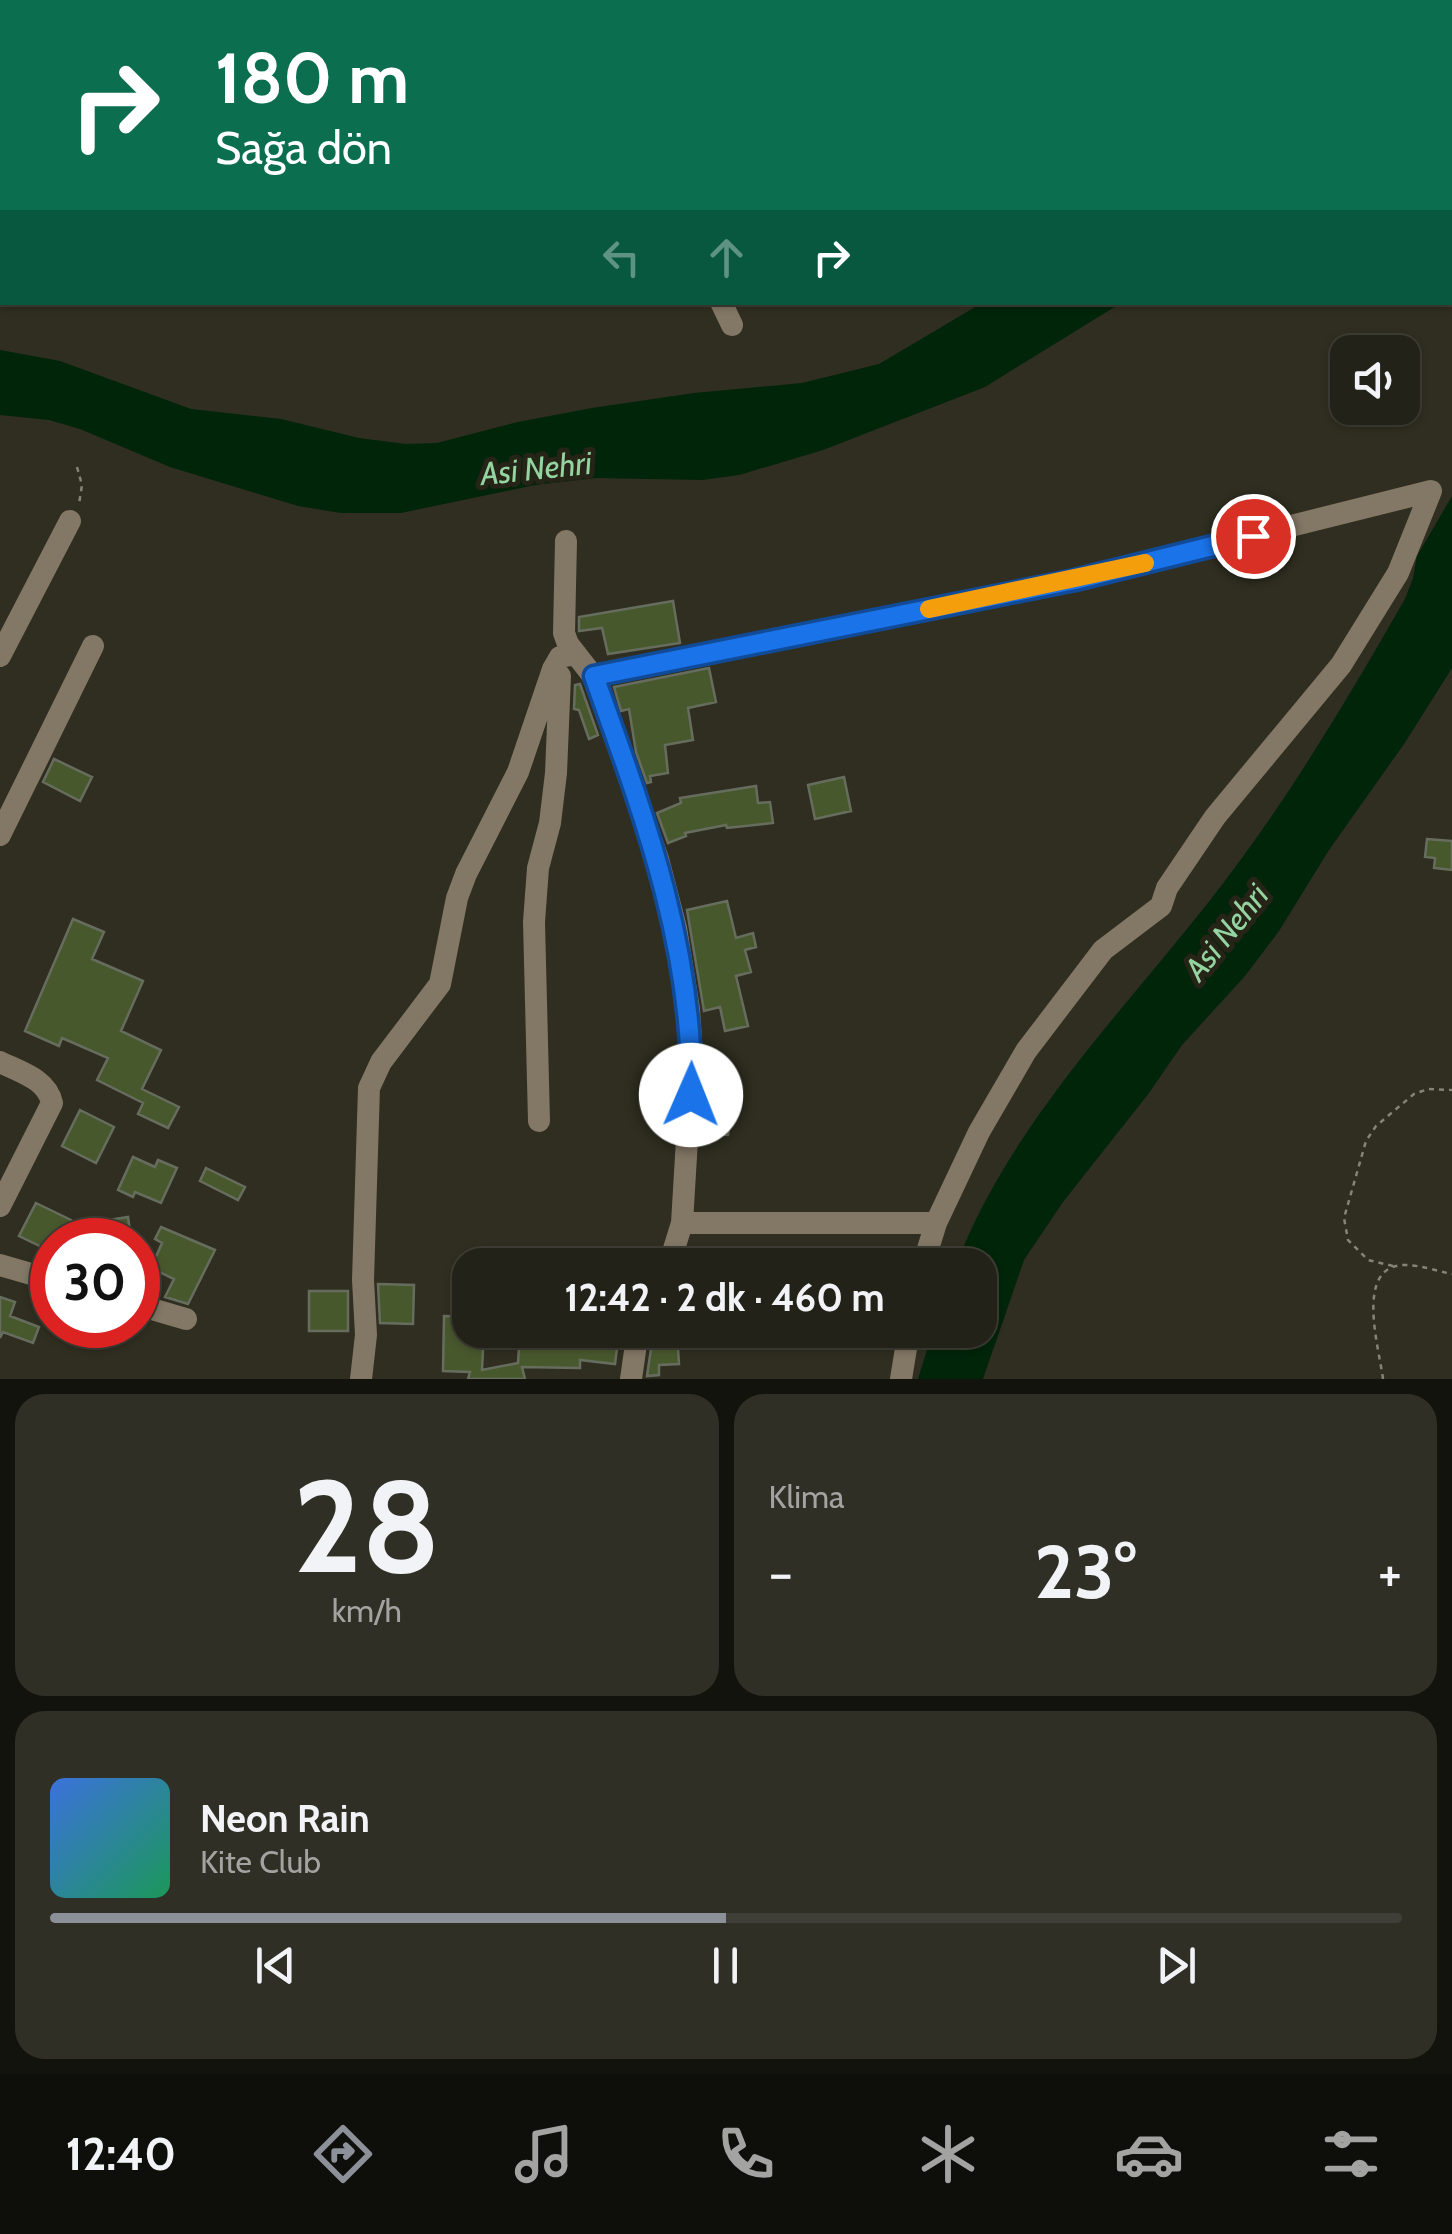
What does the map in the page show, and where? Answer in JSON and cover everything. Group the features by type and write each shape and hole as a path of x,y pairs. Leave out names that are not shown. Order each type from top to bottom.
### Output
{"street":[{"path":"722,305 732,325"},
{"path":"594,676 1075,580 1432,491 1398,572 1341,665 1215,817 1167,888 1161,906 1102,950 1026,1051 979,1132 936,1223 929,1248"},
{"path":"0,656 70,520"},
{"path":"539,1121 534,922 538,868 550,823 568,656 564,634 566,541"},
{"path":"0,835 93,646"},
{"path":"568,656 594,676 658,859 676,928 692,1056 682,1223 674,1248"},
{"path":"360,1379 366,1335 363,1280 369,1088 381,1062 440,984 452,917 466,874 518,772 553,669 568,656"},
{"path":"0,1062 42,1083 52,1103 1,1199"},
{"path":"682,1223 936,1223"},
{"path":"0,1265 30,1274"},
{"path":"160,1311 186,1319"},
{"path":"631,1379 635,1348"},
{"path":"901,1379 906,1348"}],"path":[{"path":"70,520 80,502 78,466"},
{"path":"1452,1090 1428,1089 1414,1094 1376,1126 1366,1141 1344,1218 1348,1240 1368,1260 1452,1274"},
{"path":"1383,1379 1372,1290 1380,1275 1393,1266"}],"water":[{"name":"Asi Nehri","path":"979,305 1118,305 985,387 823,450 739,475 702,480 596,478 535,485 401,513 341,513 298,506 170,467 80,429 49,420 0,415 0,350 60,361 191,409 281,419 359,438 406,444 437,443 592,408 802,383 879,364"},
{"name":"Asi Nehri","path":"1452,496 1452,668 1279,931 1245,976 1182,1045 1063,1202 1024,1260 997,1338 997,1248 964,1248 979,1214 1036,1118 1238,864 1289,790 1405,599 1417,556"},
{"path":"927,1348 994,1348 983,1379 918,1379"}],"building":[{"path":"673,601 680,643 608,654 602,628 579,631 579,617"},
{"path":"709,668 716,702 688,708 693,740 665,745 668,773 650,776 651,782 647,783 636,752 629,709 621,711 614,687"},
{"path":"580,684 598,735 589,739 579,710 574,709 575,685"},
{"path":"54,759 92,777 80,801 43,782"},
{"path":"844,777 851,811 815,819 808,785"},
{"path":"756,786 758,803 770,802 773,823 727,828 726,825 685,833 686,836 668,843 657,813 681,803 680,798"},
{"path":"1427,839 1452,841 1452,870 1434,868 1435,858 1425,857"},
{"path":"727,901 736,938 753,933 756,947 745,950 751,972 736,976 748,1026 725,1031 720,1007 704,1011 687,910"},
{"path":"73,919 104,932 92,959 143,981 121,1031 161,1050 142,1089 179,1107 168,1128 138,1114 143,1103 97,1080 108,1058 62,1038 59,1046 25,1031"},
{"path":"706,1078 721,1080 719,1103 732,1104 728,1135 702,1133"},
{"path":"80,1110 114,1127 96,1163 62,1146"},
{"path":"133,1157 155,1167 158,1160 177,1168 161,1203 135,1192 133,1197 118,1190"},
{"path":"206,1168 245,1187 238,1200 200,1181"},
{"path":"36,1203 67,1218 30,1218 30,1241 19,1236"},
{"path":"160,1229 215,1250 188,1304 165,1297 174,1279 160,1272"},
{"path":"378,1284 414,1285 413,1324 380,1323"},
{"path":"309,1291 348,1291 348,1331 309,1331"},
{"path":"0,1297 15,1302 10,1316 30,1324 30,1342 3,1332 0,1338"},
{"path":"444,1316 452,1316 452,1348 483,1348 482,1370 518,1363 519,1348 617,1348 615,1364 580,1360 580,1368 522,1367 525,1379 468,1379 470,1372 443,1371"},
{"path":"678,1348 679,1364 659,1365 659,1375 647,1376 651,1349"}],"slow traffic":[{"path":"929,609 1145,563"}],"route":[{"path":"691,1095 689,1009 676,928 658,859 594,676 1075,580 1253,536"}]}
